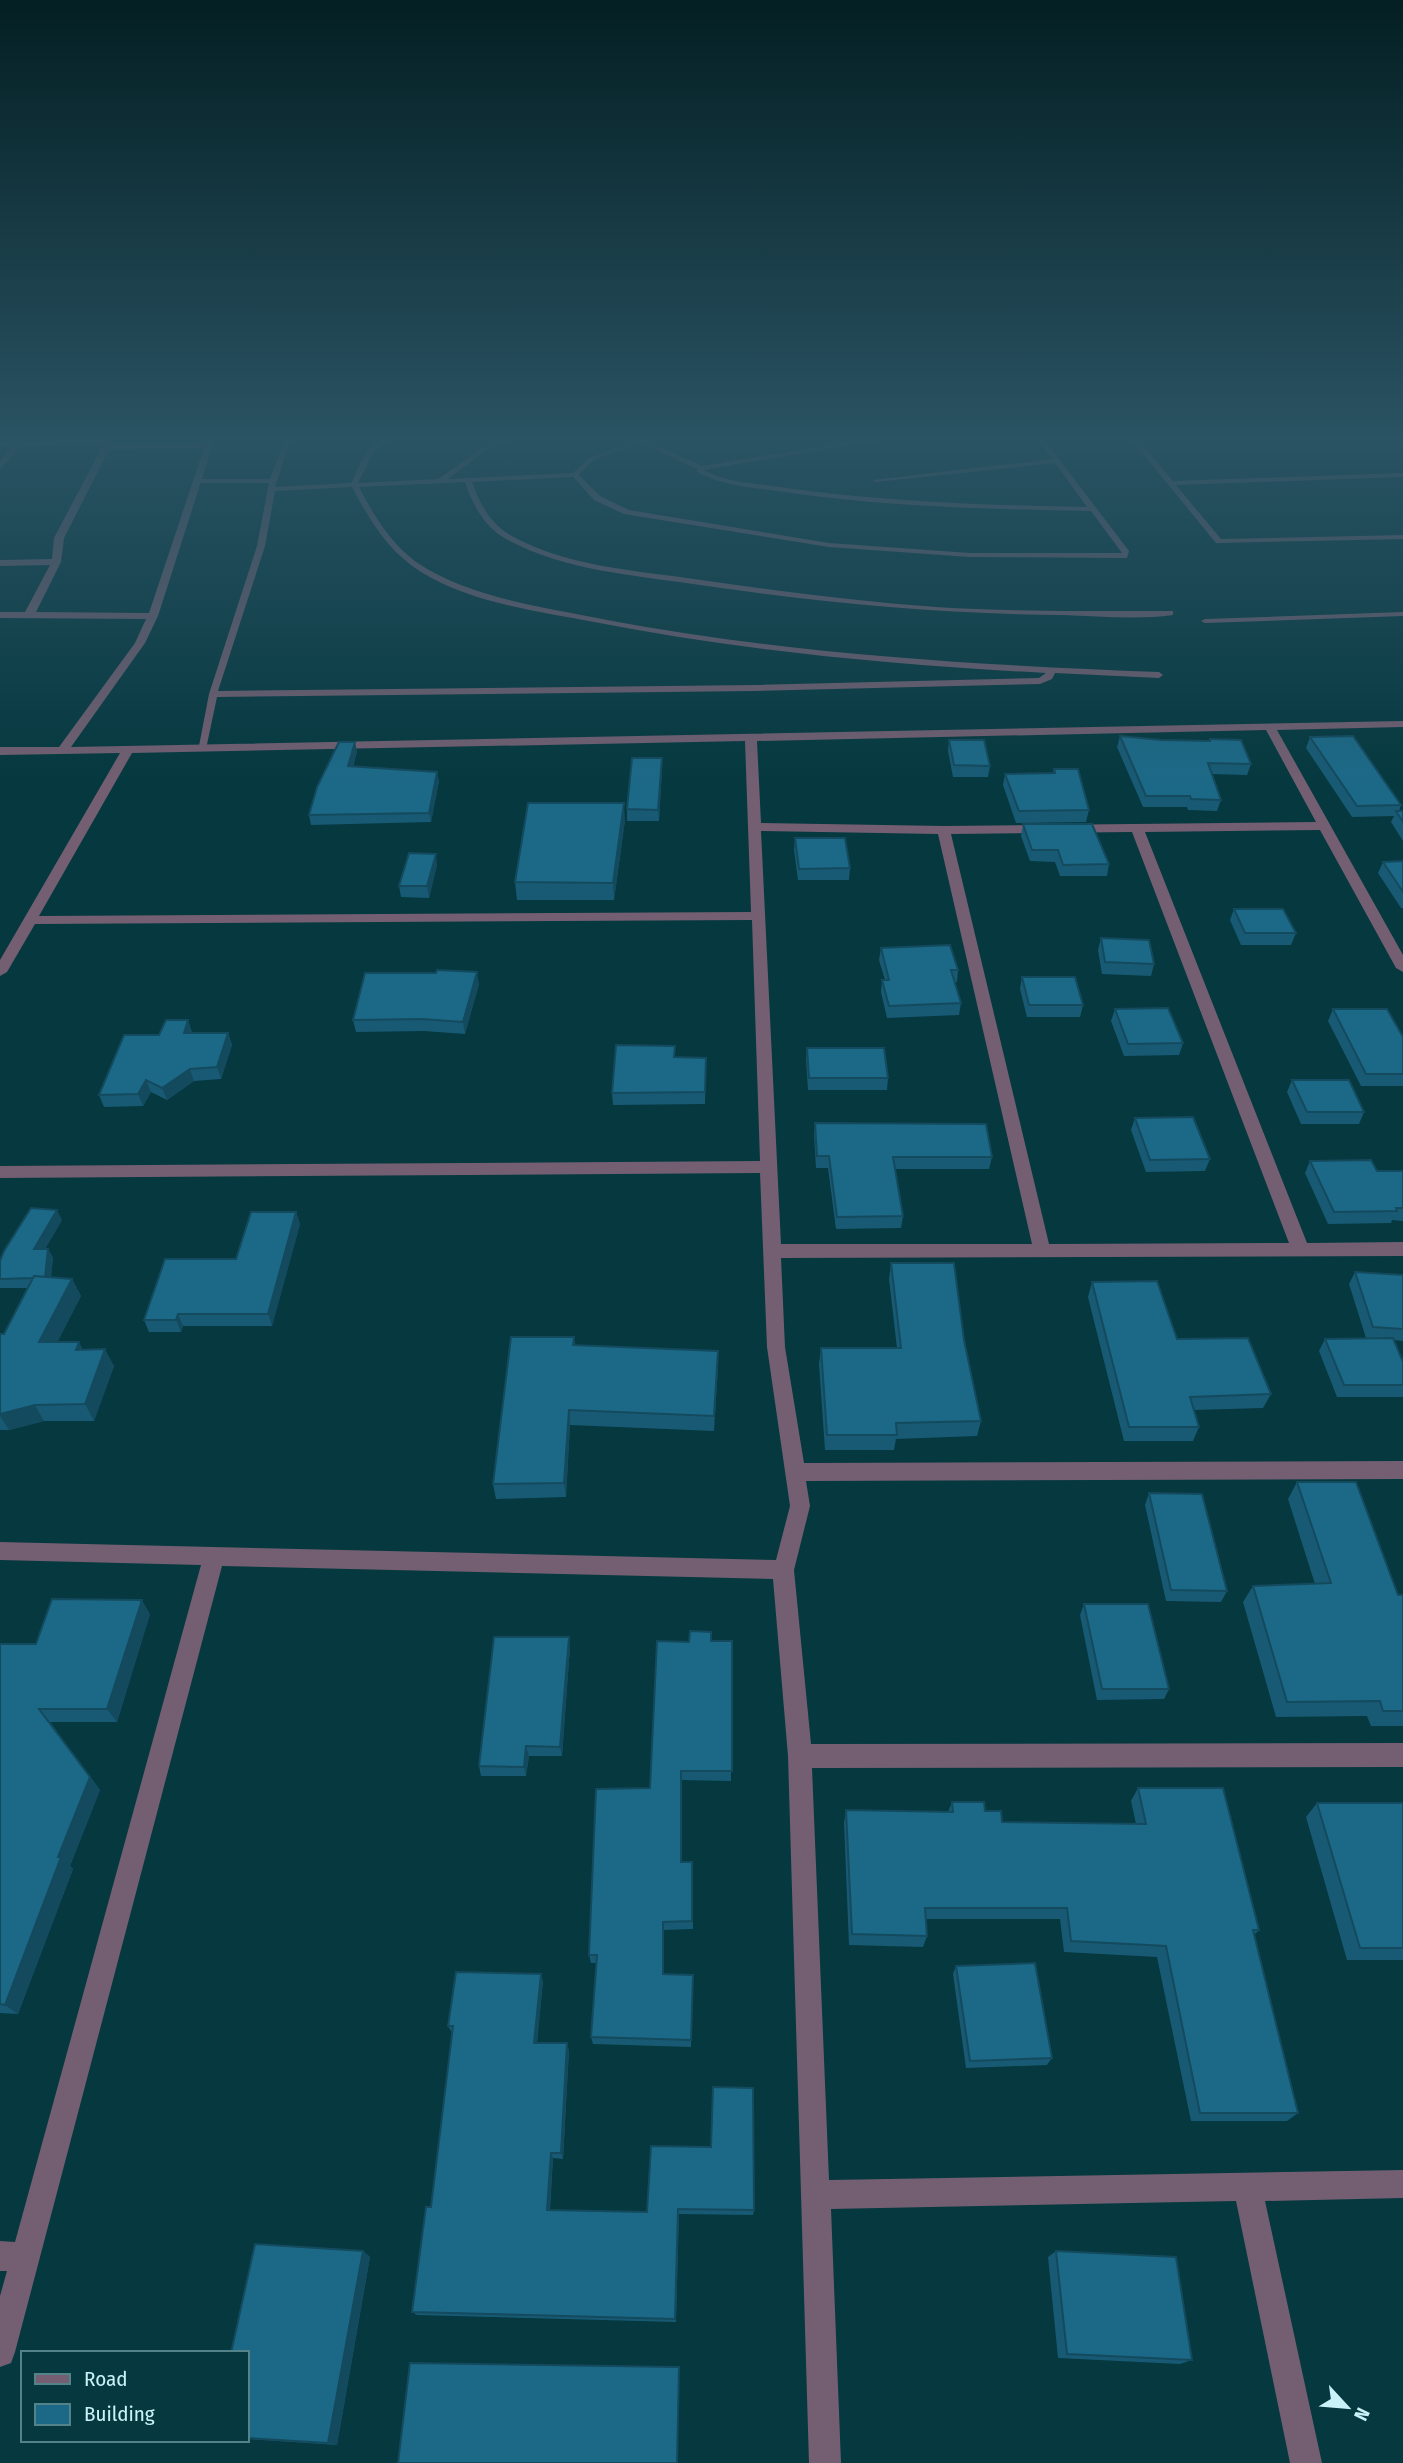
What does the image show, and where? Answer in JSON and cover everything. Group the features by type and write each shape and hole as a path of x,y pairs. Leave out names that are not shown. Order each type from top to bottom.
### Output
{"street":[{"path":"29,615 56,562 58,553"},
{"path":"63,751 140,643 153,616 174,553"},
{"path":"0,563 56,562"},
{"path":"0,615 153,616"},
{"path":"0,751 1402,725"},
{"path":"1269,726 1403,968"},
{"path":"751,736 776,1347 800,1506 783,1570 800,1756 825,2463"},
{"path":"0,972 128,750"},
{"path":"756,827 944,830 1325,826"},
{"path":"1137,828 1301,1250"},
{"path":"944,830 1042,1250"},
{"path":"31,920 759,916"},
{"path":"0,1172 768,1167"},
{"path":"772,1251 1403,1249"},
{"path":"796,1472 1403,1470"},
{"path":"0,1551 783,1570"},
{"path":"0,2352 13,2257 214,1556"},
{"path":"800,1756 1403,1755"},
{"path":"816,2195 1403,2184"},
{"path":"1248,2188 1306,2463"}],"lane":[{"path":"201,749 213,694 259,553"},
{"path":"400,553 434,576 500,599 617,625 858,658 1159,676"},
{"path":"551,553 630,572 830,600 906,607 1020,612 1170,613"},
{"path":"941,553 1124,556 1126,553"},
{"path":"1205,621 1403,614"},
{"path":"213,694 755,688 1040,681 1049,677 1051,671"}],"building":[{"path":"1120,736 1161,740 1241,740 1251,764 1208,763 1221,800 1191,799 1190,796 1146,796"},
{"path":"1353,736 1401,805 1357,806 1310,737"},
{"path":"949,740 984,740 990,766 954,765"},
{"path":"339,742 355,742 348,766 437,772 429,813 309,815 317,787"},
{"path":"632,758 662,758 658,810 627,809"},
{"path":"1054,769 1078,769 1089,810 1019,811 1005,774 1055,773"},
{"path":"528,803 624,803 613,883 515,882"},
{"path":"1396,811 1403,811 1403,822"},
{"path":"1023,824 1092,824 1109,864 1063,865 1058,850 1032,850"},
{"path":"795,838 845,838 850,868 799,869"},
{"path":"409,853 436,854 427,886 399,886"},
{"path":"1403,861 1403,892 1383,862"},
{"path":"1234,909 1283,909 1296,933 1245,933"},
{"path":"1101,938 1149,940 1154,964 1105,962"},
{"path":"950,945 958,970 951,970 961,1003 889,1006 882,980 889,980 881,948"},
{"path":"437,970 477,972 463,1022 422,1019 353,1020 365,973 436,973"},
{"path":"1022,977 1075,977 1083,1005 1029,1005"},
{"path":"1168,1008 1183,1043 1128,1044 1115,1009"},
{"path":"1333,1009 1387,1009 1403,1037 1403,1074 1366,1074"},
{"path":"166,1020 188,1020 184,1033 228,1033 217,1067 190,1069 162,1088 146,1080 138,1094 99,1095 124,1035 159,1035"},
{"path":"616,1045 675,1046 674,1057 706,1058 705,1092 612,1093"},
{"path":"807,1048 884,1048 888,1078 809,1078"},
{"path":"1292,1080 1349,1080 1364,1112 1307,1112"},
{"path":"1193,1117 1210,1159 1150,1160 1135,1118"},
{"path":"815,1123 986,1124 992,1157 893,1157 903,1216 837,1217 829,1156 817,1156"},
{"path":"1371,1160 1377,1171 1403,1171 1403,1208 1396,1208 1397,1211 1334,1212 1310,1161"},
{"path":"31,1208 57,1210 34,1249 48,1249 45,1277 0,1279 0,1261 4,1251"},
{"path":"251,1212 296,1212 268,1314 178,1314 176,1320 144,1320 165,1259 236,1259"},
{"path":"891,1263 954,1263 964,1340 981,1421 896,1423 897,1435 827,1435 821,1348 901,1348"},
{"path":"1355,1272 1403,1275 1403,1329 1373,1327"},
{"path":"34,1276 72,1279 39,1342 79,1342 76,1350 105,1349 85,1404 35,1405 0,1414 0,1334 4,1334"},
{"path":"1157,1281 1177,1339 1248,1338 1271,1394 1190,1397 1199,1427 1129,1427 1092,1282"},
{"path":"511,1337 574,1337 573,1345 718,1351 714,1416 569,1410 564,1483 493,1484"},
{"path":"1393,1338 1403,1362 1403,1385 1344,1385 1325,1339"},
{"path":"1297,1482 1356,1482 1398,1595 1403,1595 1403,1711 1383,1711 1380,1701 1287,1702 1253,1586 1331,1583"},
{"path":"1149,1493 1202,1494 1227,1591 1171,1590"},
{"path":"52,1599 142,1600 107,1709 39,1709 90,1777 5,2005 0,2004 0,1644 36,1644"},
{"path":"1084,1604 1148,1604 1169,1689 1102,1689"},
{"path":"690,1631 711,1632 711,1641 732,1641 732,1771 681,1771 681,1862 692,1862 692,1921 663,1922 663,1974 693,1975 691,2040 591,2037 597,1955 589,1955 596,1789 650,1788 657,1641 689,1642"},
{"path":"494,1637 569,1637 560,1747 526,1746 524,1767 479,1766"},
{"path":"1138,1788 1223,1788 1259,1930 1253,1930 1298,2113 1200,2113 1166,1946 1071,1941 1067,1908 925,1908 927,1936 852,1934 846,1810 953,1812 952,1802 984,1802 985,1811 1001,1811 1002,1822 1146,1824"},
{"path":"1317,1803 1403,1803 1403,1948 1360,1948"},
{"path":"1035,1963 1052,2058 970,2061 956,1966"},
{"path":"456,1972 541,1974 534,2043 567,2043 561,2153 551,2153 547,2210 647,2212 651,2146 711,2147 713,2087 753,2088 754,2210 678,2209 675,2319 412,2312 426,2207 431,2207 453,2026 448,2026"},
{"path":"255,2244 363,2251 328,2443 248,2438 248,2351 231,2351"},
{"path":"1056,2251 1176,2257 1192,2360 1067,2354"},
{"path":"410,2363 679,2367 677,2463 398,2463"}]}
